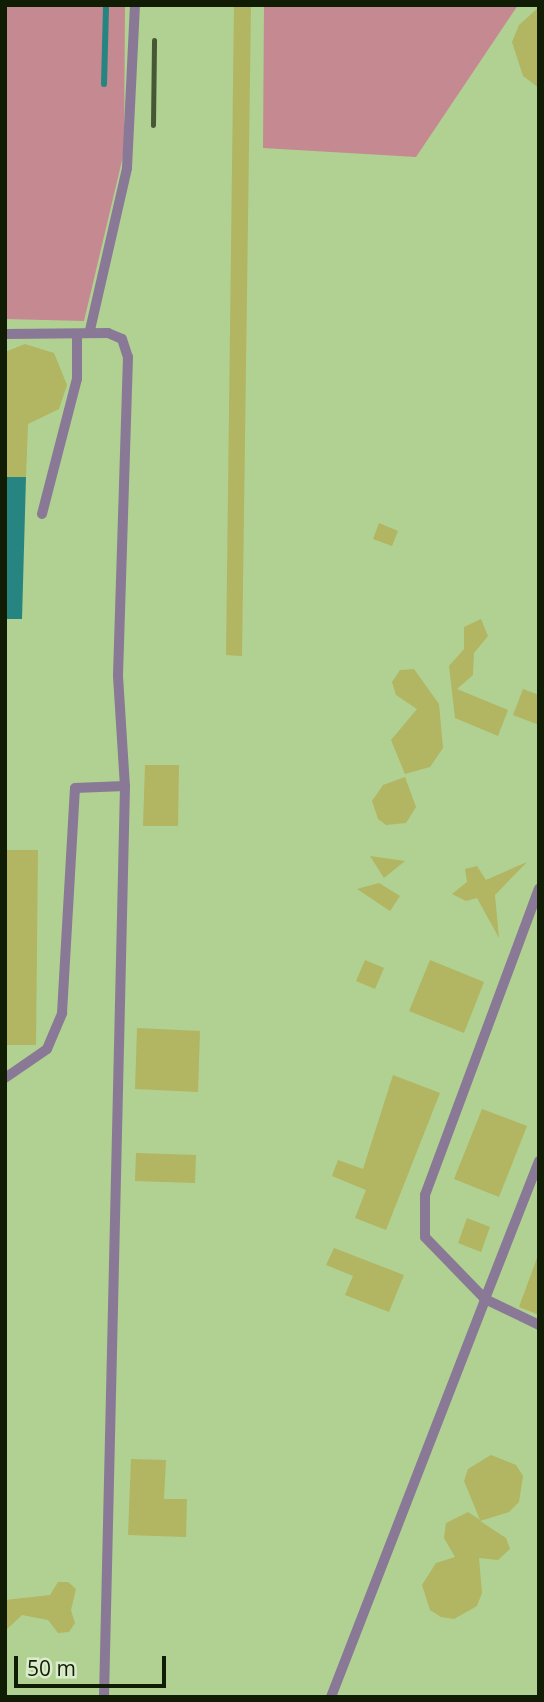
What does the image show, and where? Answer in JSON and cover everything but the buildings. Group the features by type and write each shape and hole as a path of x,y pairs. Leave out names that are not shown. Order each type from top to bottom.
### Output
{"lane":[{"path":"90,330 127,168 135,5"},
{"path":"5,334 77,337 90,330 121,339 128,357 118,676 125,786 104,1697"},
{"path":"42,514 76,379 77,337"},
{"path":"5,1078 47,1049 62,1013 75,788 125,786"},
{"path":"539,889 425,1195 425,1237 485,1298 539,1325"},
{"path":"331,1697 409,1484 539,1161"}],"shaded area":[{"path":"5,5 125,5 124,152 84,321 5,319"},
{"path":"264,5 518,5 416,157 263,148"}],"water":[{"path":"5,477 26,477 22,619 5,619"}],"waterway":[{"path":"104,84 106,5"}],"railway":[{"path":"153,125 154,40"}]}
